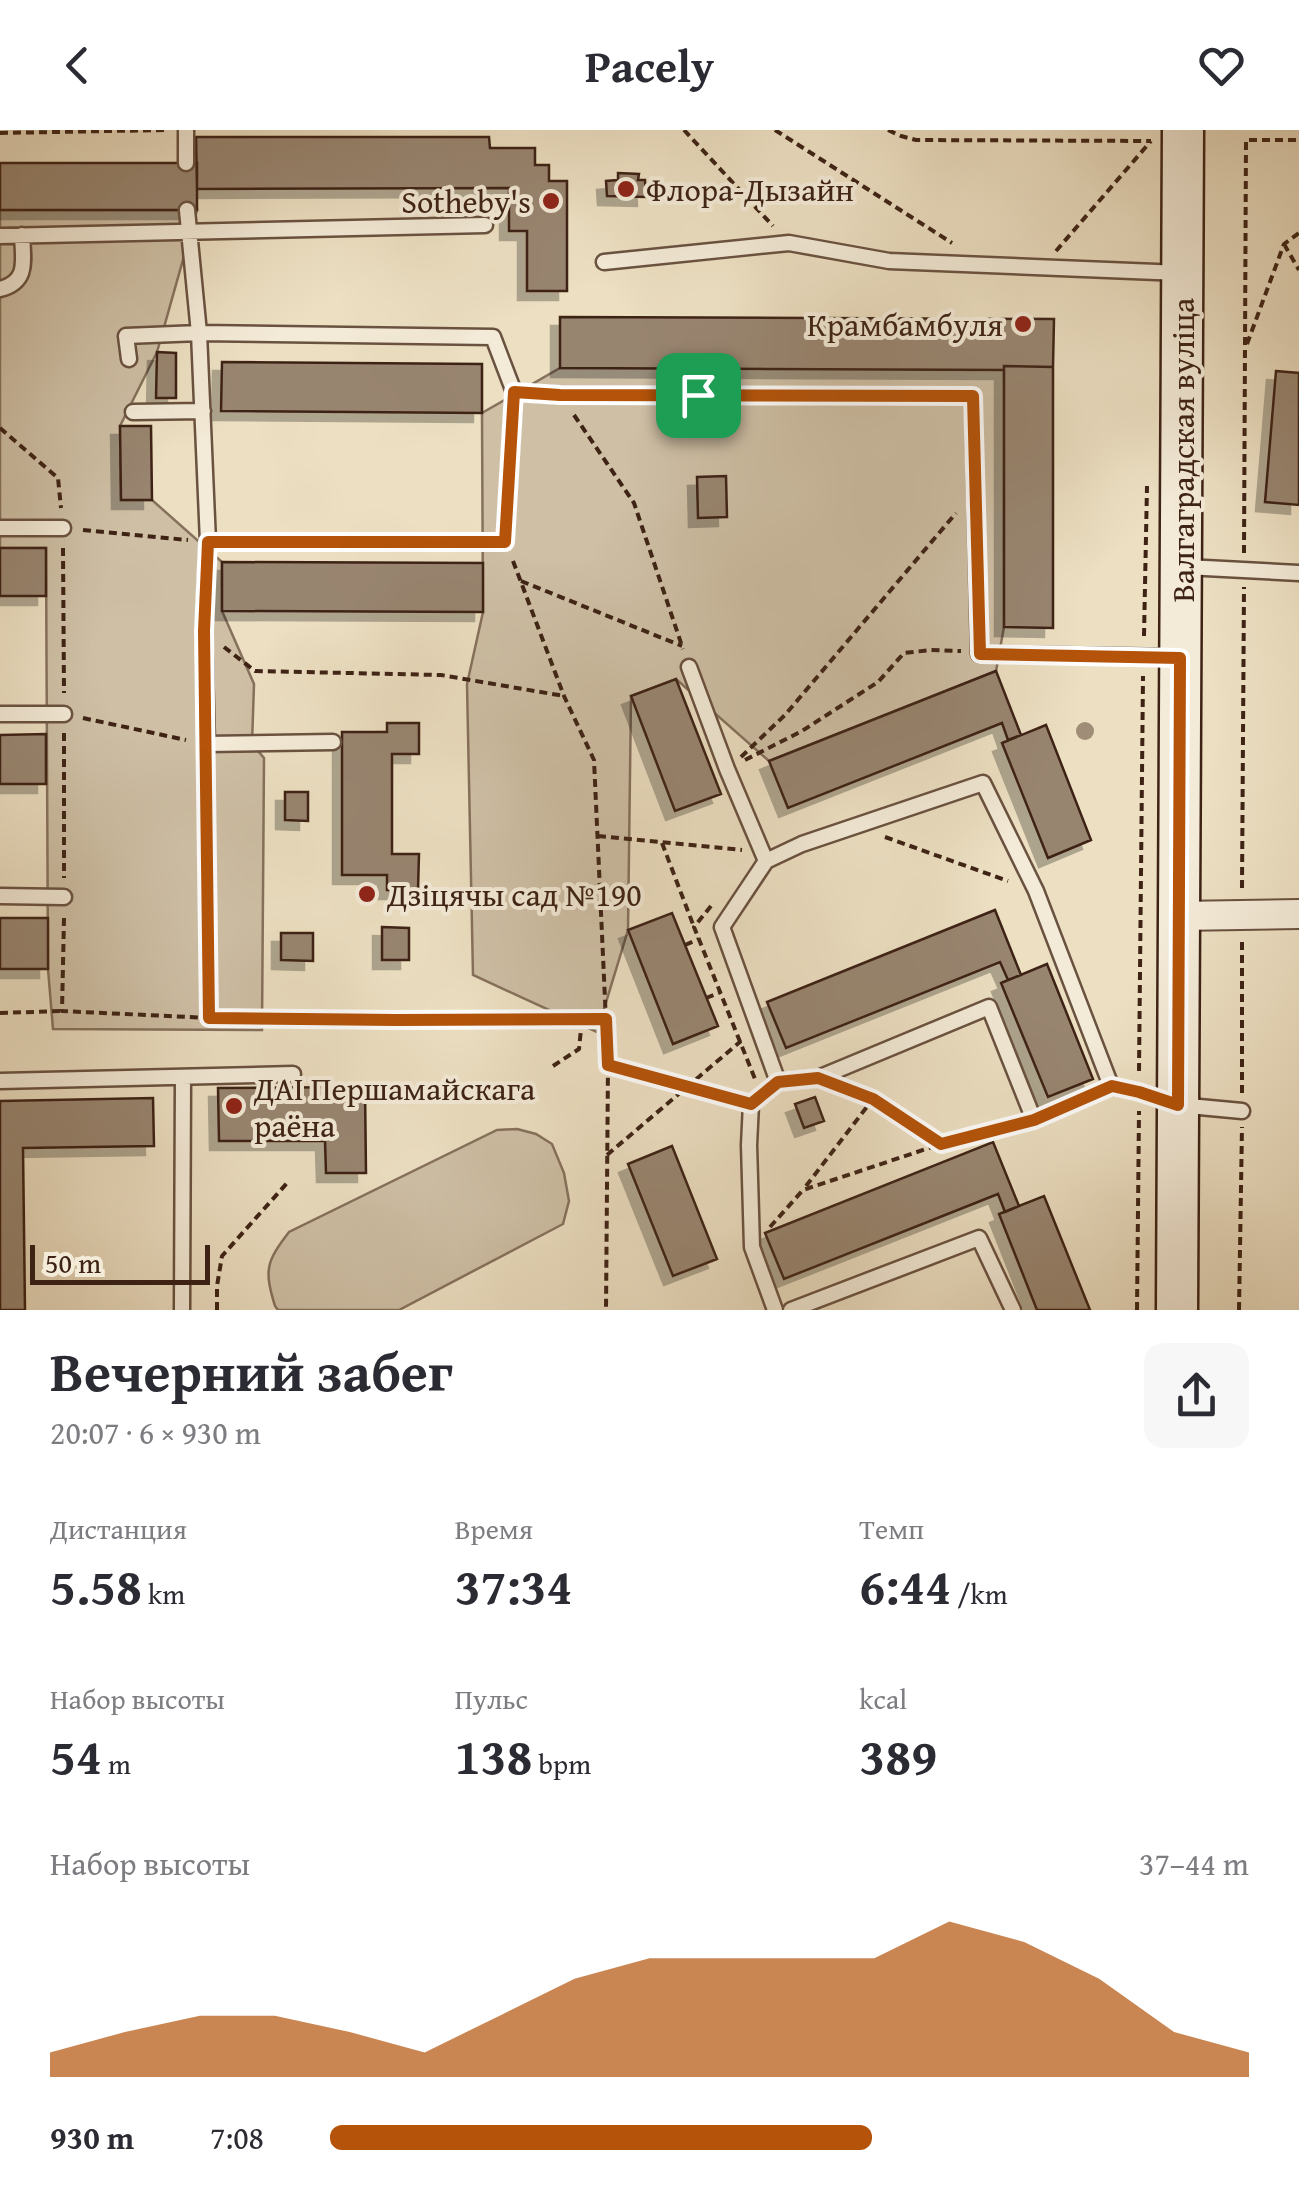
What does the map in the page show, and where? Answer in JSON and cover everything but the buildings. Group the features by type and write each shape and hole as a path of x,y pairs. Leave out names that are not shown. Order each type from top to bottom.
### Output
{"main road":[{"name":"Валгаградская вуліца","path":"1167,136 1182,273 1181,566 1162,657 1178,916 1177,1310"}],"street":[{"path":"1178,916 1299,914"}],"lane":[{"path":"186,130 186,163"},
{"path":"187,210 199,333 208,542 204,631 207,744 333,742"},
{"path":"0,236 485,225"},
{"path":"0,289 17,281 24,268 22,235"},
{"path":"604,262 789,244 889,261 1182,273"},
{"path":"129,359 126,336 199,333 493,337 514,392 505,542 208,542"},
{"path":"514,392 973,396 980,654 1162,657"},
{"path":"132,412 202,410"},
{"path":"0,528 64,528"},
{"path":"1181,566 1299,572"},
{"path":"689,667 764,856"},
{"path":"0,714 64,714"},
{"path":"778,1082 722,927 764,856 983,783 1036,891 1112,1086"},
{"path":"0,896 64,897"},
{"path":"775,1310 752,1247 749,1145 751,1104 778,1082 818,1078 988,1007 1034,1120 1112,1086 1178,1105 1242,1110"},
{"path":"0,1081 293,1074"},
{"path":"182,1310 183,1077"},
{"path":"790,1310 979,1238 1013,1310"}],"path":[{"path":"0,133 165,130"},
{"path":"685,130 789,244"},
{"path":"775,130 986,265"},
{"path":"888,130 916,140 1167,136"},
{"path":"1151,160 1167,136"},
{"path":"1040,268 1167,136"},
{"path":"1239,1310 1246,140 1299,140"},
{"path":"1245,347 1284,244 1299,233"},
{"path":"1284,244 1299,270"},
{"path":"560,395 634,503 689,667"},
{"path":"0,428 58,478 64,528 62,1011"},
{"path":"1137,1310 1139,1092 1162,657 1147,487"},
{"path":"727,770 784,714 975,490"},
{"path":"64,528 208,542"},
{"path":"505,542 564,696 594,760 608,1065 606,1307 613,1310"},
{"path":"521,581 682,646"},
{"path":"204,631 254,671 441,675 564,696"},
{"path":"727,770 802,731 878,682 904,653 952,649 980,654"},
{"path":"64,714 207,744 209,1018"},
{"path":"855,826 1036,891"},
{"path":"597,836 764,856"},
{"path":"662,842 694,927"},
{"path":"0,1013 606,1019"},
{"path":"553,1066 579,1049 582,1019"},
{"path":"607,1155 758,1026"},
{"path":"608,1065 751,1104"},
{"path":"818,1078 873,1099 941,1144"},
{"path":"752,1247 803,1190 873,1099"},
{"path":"803,1190 941,1144 1034,1120"},
{"path":"217,1310 222,1256 288,1182"}],"shaded area":[{"path":"0,210 197,210 157,352 120,426 121,500 152,500 222,562 222,611 254,684 252,744 264,758 262,1030 53,1029 48,969 46,548 0,548"},
{"path":"1004,366 1004,627 996,671 769,761 676,679 631,696 628,930 597,1032 473,975 467,684 483,612 482,413 560,368"},
{"path":"517,1129 552,1144 564,1173 569,1201 563,1224 399,1310 278,1310 275,1306 269,1267 289,1232 497,1130"}],"place":[{"name":"Флора-Дызайн","path":"626,189"},
{"name":"Sotheby's","path":"551,201"},
{"name":"Крамбамбуля","path":"1023,324"},
{"name":"Дзіцячы сад №190","path":"367,894"},
{"name":"ДАІ Першамайскага раёна","path":"234,1106"}],"route":[{"path":"514,392 698,395 973,396 980,654 1180,658 1178,1105 1112,1086 1034,1120 941,1144 873,1099 818,1078 778,1082 751,1104 608,1065 606,1019 209,1018 204,631 208,542 505,542 514,392"}]}
